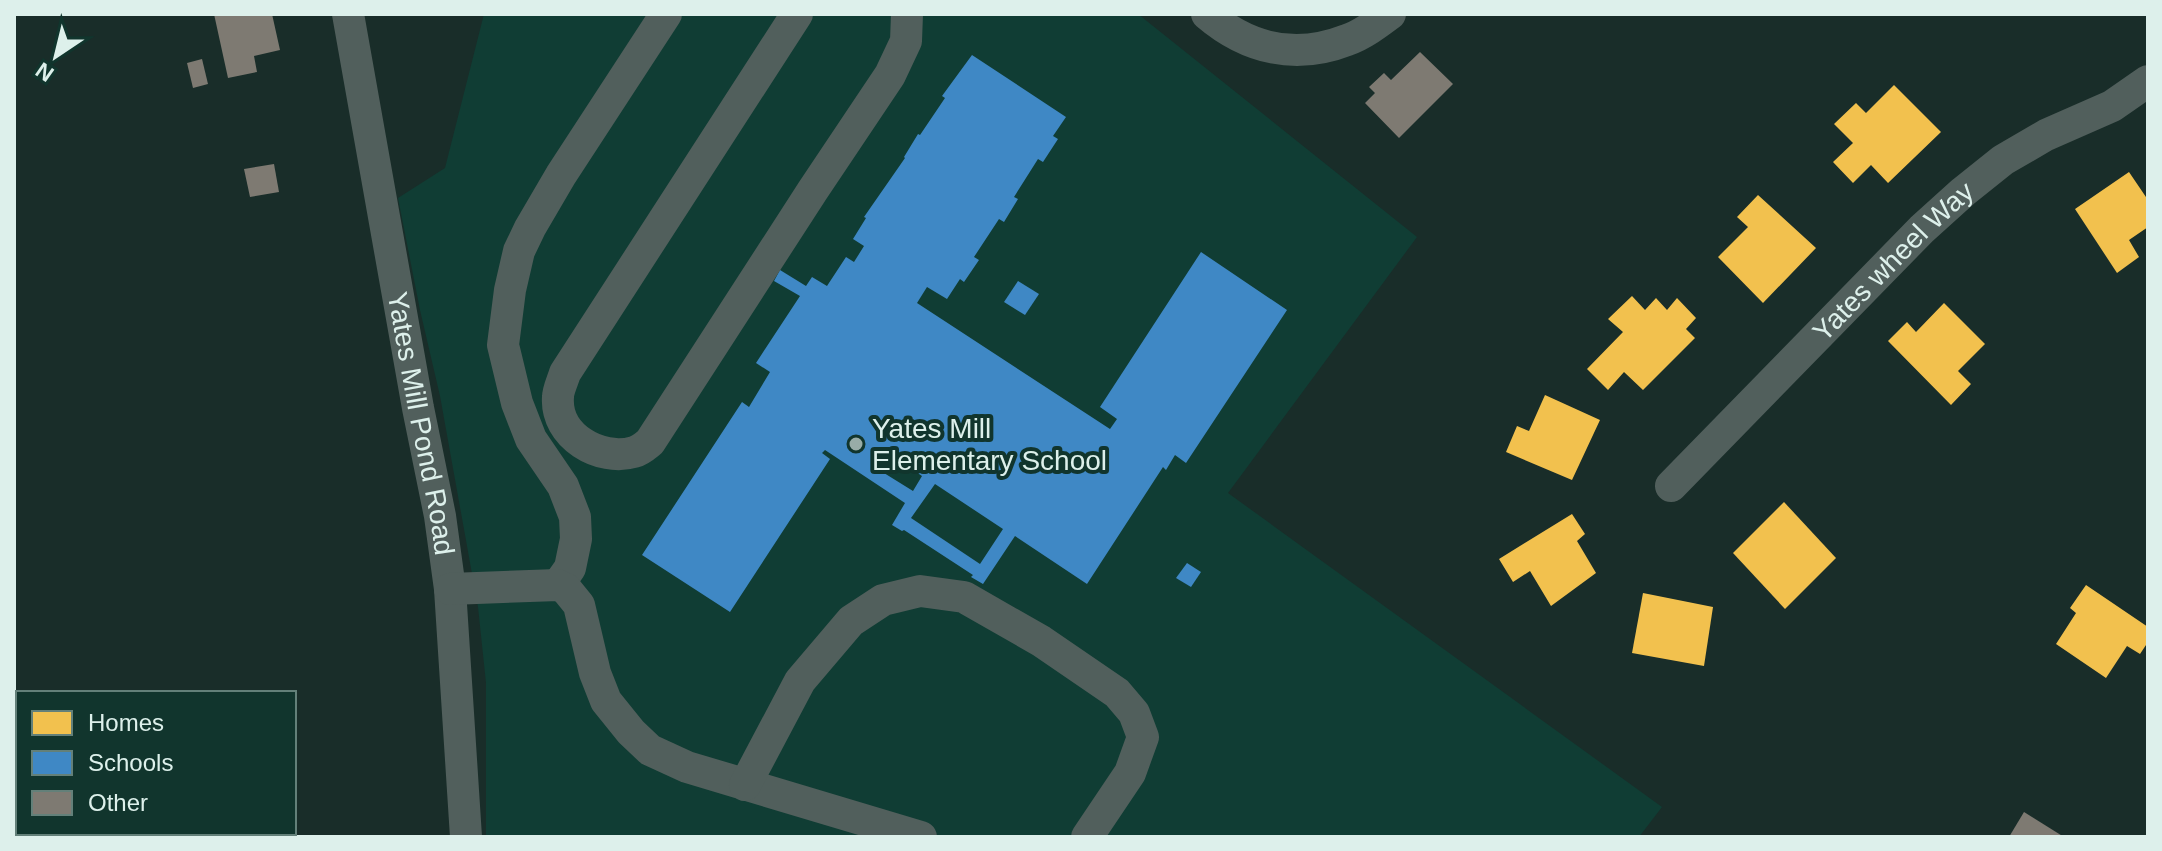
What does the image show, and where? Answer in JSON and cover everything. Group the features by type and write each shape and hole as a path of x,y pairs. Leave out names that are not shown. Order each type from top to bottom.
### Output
{"street":[{"name":"Yates Mill Pond Road","path":"348,14 440,516 450,589 466,837"},
{"path":"558,585 570,568 576,539 575,517 563,486 531,439 517,403 503,345 510,290 519,251 530,228 666,14"},
{"path":"797,14 565,373 558,397 559,413 567,430 584,446 623,454 638,451 650,442 890,75 906,41 907,14"},
{"path":"1207,14 1223,27 1264,47 1301,51 1348,40 1390,14"},
{"name":"Yates wheel Way","path":"1671,486 1922,229 1963,192 2003,160 2046,135 2112,106 2148,81"},
{"path":"450,589 558,585 566,589 579,605 595,673 606,701 650,750 687,767 921,837"},
{"path":"745,785 800,681 851,621 883,600 920,591 964,597 1041,641 1117,693 1134,713 1143,737 1130,773 1087,837"}],"shaded area":[{"name":"Yates Mill Elementary School","path":"484,14 1138,14 1417,237 1228,493 1662,807 1639,837 486,837 486,683 478,607 440,396 398,198 445,168"}],"building: Homes":[{"path":"1894,85 1941,132 1888,183 1871,165 1853,183 1833,162 1853,143 1834,124 1856,103 1866,113"},
{"path":"2129,172 2148,200 2148,227 2129,240 2139,257 2117,273 2075,209"},
{"path":"1758,195 1816,248 1763,303 1718,257 1748,227 1737,217"},
{"path":"1632,296 1645,310 1656,298 1667,310 1677,298 1696,318 1686,329 1695,338 1643,390 1624,372 1608,390 1587,369 1623,332 1608,319"},
{"path":"1944,303 1985,344 1958,371 1971,384 1951,405 1888,341 1907,322 1916,332"},
{"path":"1545,395 1600,420 1572,480 1506,452 1517,426 1529,431"},
{"path":"1784,502 1836,558 1785,609 1733,553"},
{"path":"1572,514 1585,534 1577,541 1596,573 1551,606 1530,571 1513,582 1499,559"},
{"path":"2086,585 2148,627 2148,642 2140,654 2127,646 2106,678 2056,644 2076,613 2070,608"},
{"path":"1643,593 1713,607 1704,666 1632,653"}],"building: Schools":[{"name":"Yates Mill Elementary School","path":"972,55 1066,117 1053,136 1058,139 1043,162 1038,159 1014,197 1018,199 1004,222 999,219 974,257 979,260 964,282 960,279 947,299 927,287 917,303 1110,429 1117,419 1100,407 1201,252 1287,310 1186,463 1175,455 1166,470 1163,467 1087,584 1015,536 983,584 892,525 905,503 825,450 822,453 830,459 730,612 642,555 742,402 749,407 770,372 756,363 800,296 774,281 780,270 806,286 812,277 827,286 846,257 854,262 864,246 853,239 864,217 945,98 942,96","holes":["894,457 922,476 913,491 884,473","935,484 1003,529 980,564 911,518"]},
{"path":"1018,281 1039,294 1025,315 1004,302"},
{"path":"1187,563 1201,572 1191,587 1176,578"}],"building: Other":[{"path":"214,14 272,14 280,50 254,56 257,72 228,78"},
{"path":"1420,52 1453,84 1399,138 1365,103 1375,93 1369,87 1384,73 1391,80"},
{"path":"202,59 208,84 193,88 187,63"},
{"path":"274,164 279,192 250,197 244,169"},
{"path":"2024,812 2064,837 2009,837"}],"place":[{"name":"Yates Mill Elementary School","path":"856,444"}]}
